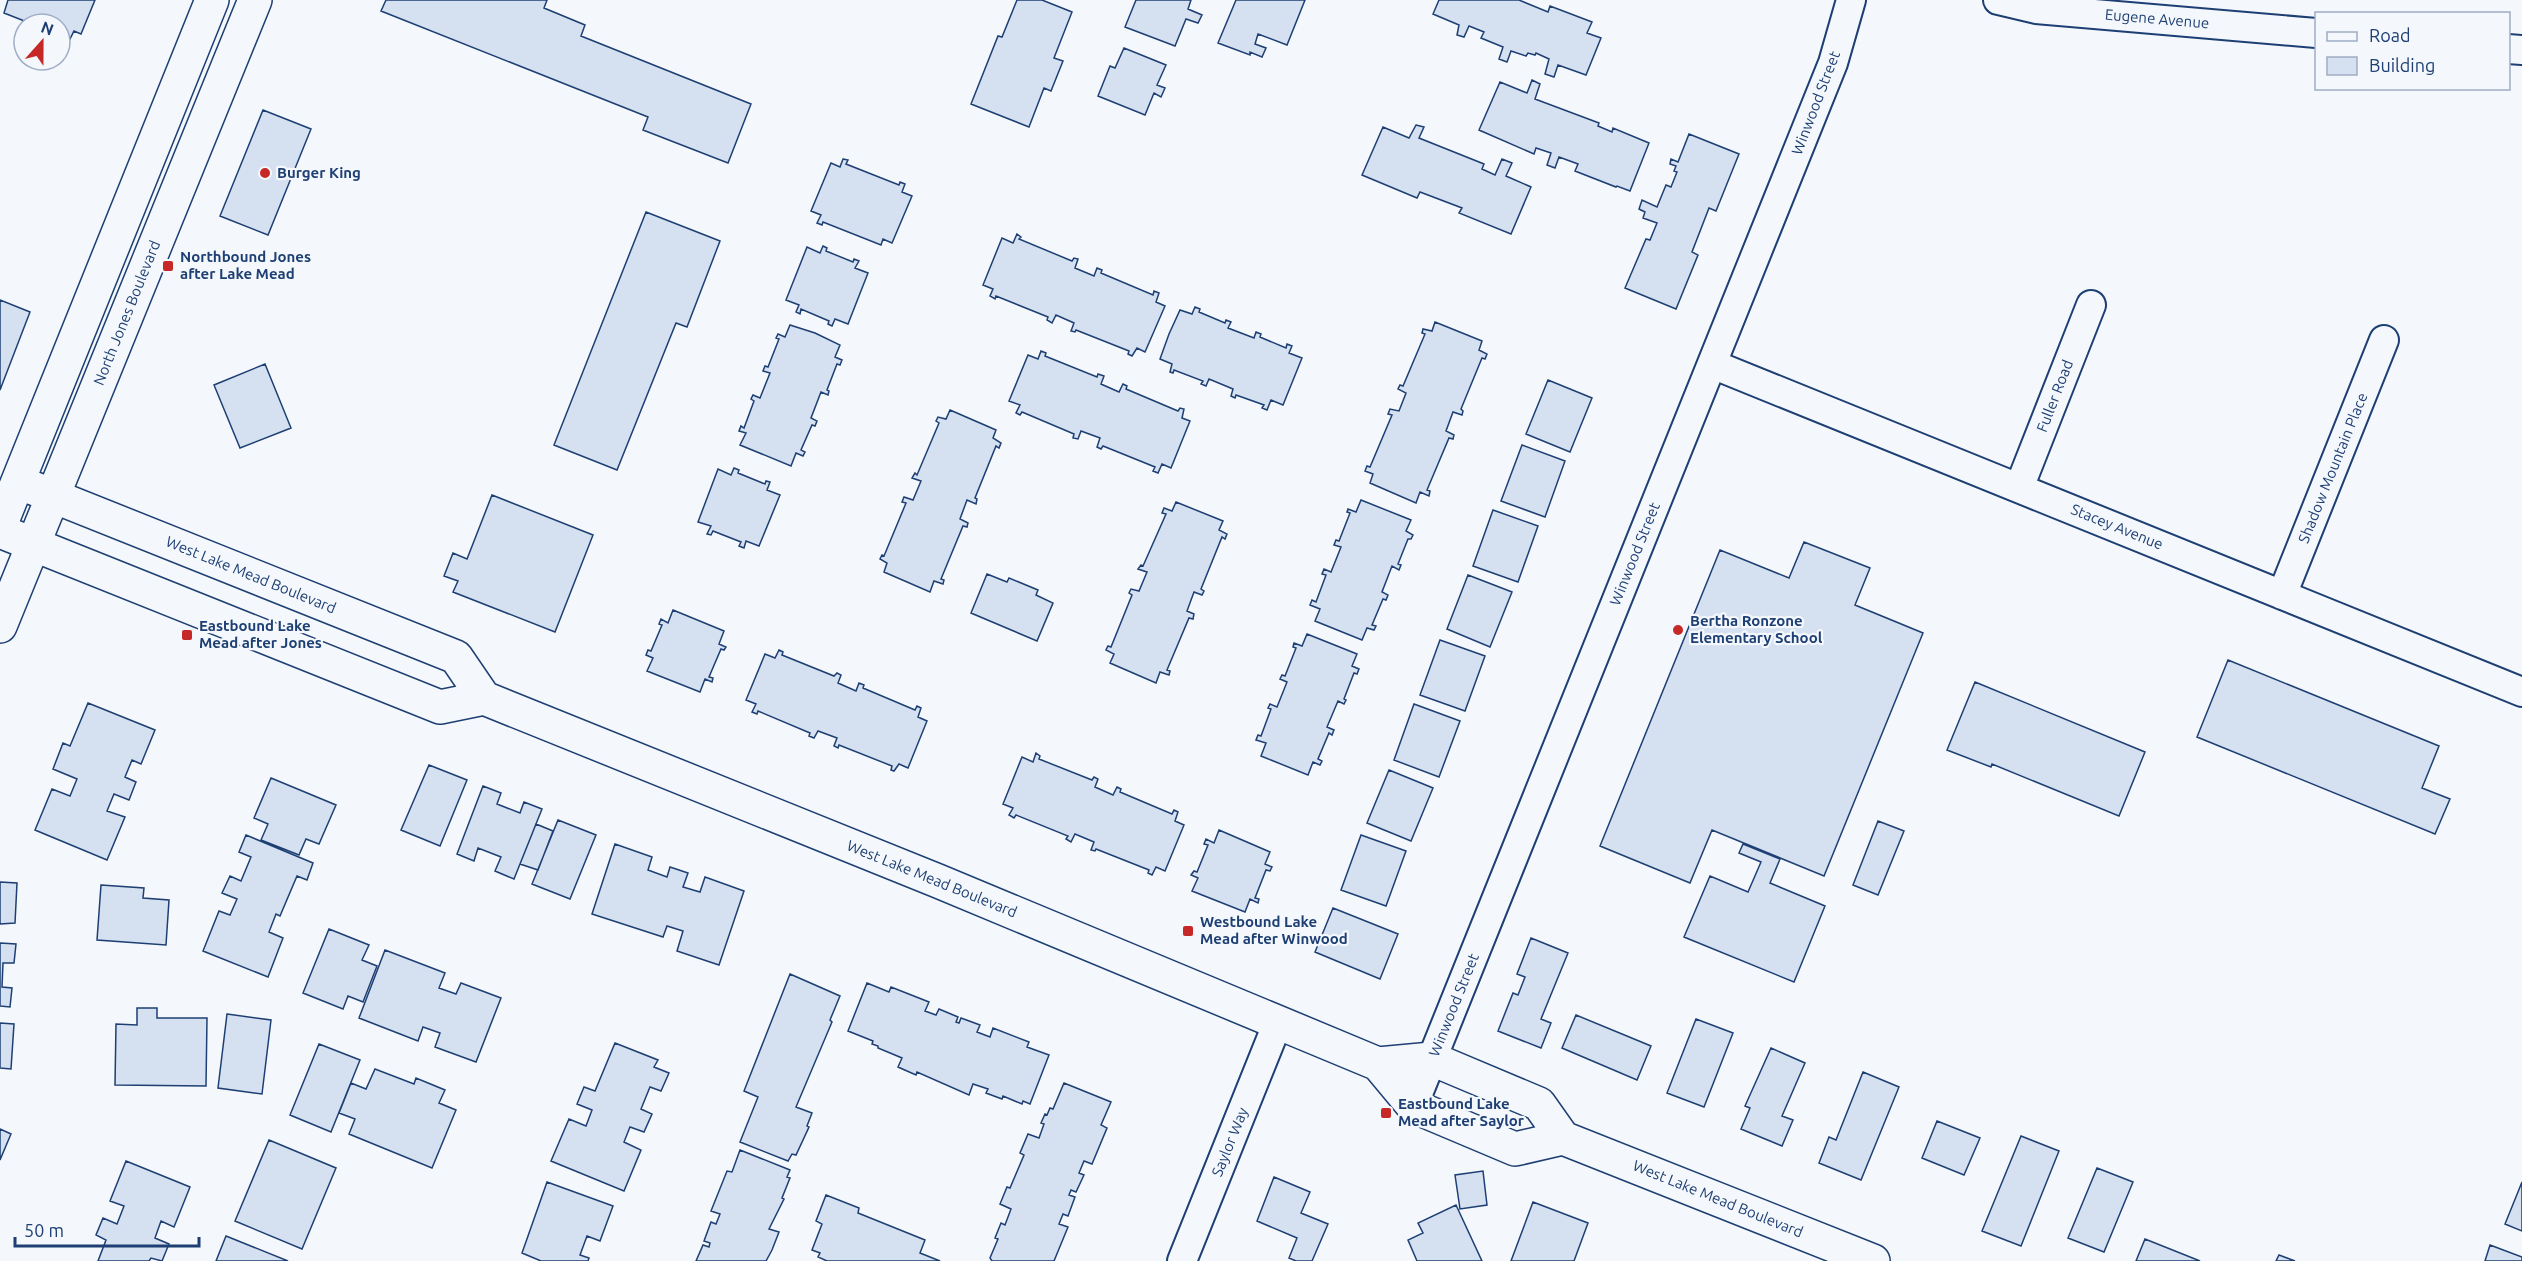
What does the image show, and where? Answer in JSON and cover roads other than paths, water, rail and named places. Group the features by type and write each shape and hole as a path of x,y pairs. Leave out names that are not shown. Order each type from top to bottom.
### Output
{"main road":[{"path":"0,526 9,478 212,0"},
{"name":"North Jones Boulevard","path":"0,626 255,0"},
{"name":"West Lake Mead Boulevard","path":"9,478 456,657 484,698 938,881 1378,1064 1432,1059 1539,1104 1563,1138 1873,1261"},
{"path":"0,531 440,707 484,698"},
{"name":"West Lake Mead Boulevard","path":"1378,1064 1413,1107 1515,1149 1563,1138"}],"street":[{"name":"Winwood Street","path":"1413,1107 1833,63 1851,0"},
{"name":"Eugene Avenue","path":"1998,0 2036,9 2315,33"},
{"name":"Fuller Road","path":"2019,488 2091,305"},
{"name":"Shadow Mountain Place","path":"2282,595 2384,340"},
{"name":"Stacey Avenue","path":"1712,364 2522,692"},
{"name":"Saylor Way","path":"1182,1261 1278,1022"}],"place":[{"name":"Burger King","path":"265,173"},
{"name":"Northbound Jones after Lake Mead","path":"168,266"},
{"name":"Bertha Ronzone Elementary School","path":"1678,630"},
{"name":"Eastbound Lake Mead after Jones","path":"187,635"},
{"name":"Westbound Lake Mead after Winwood","path":"1188,931"},
{"name":"Eastbound Lake Mead after Saylor","path":"1386,1113"}]}
